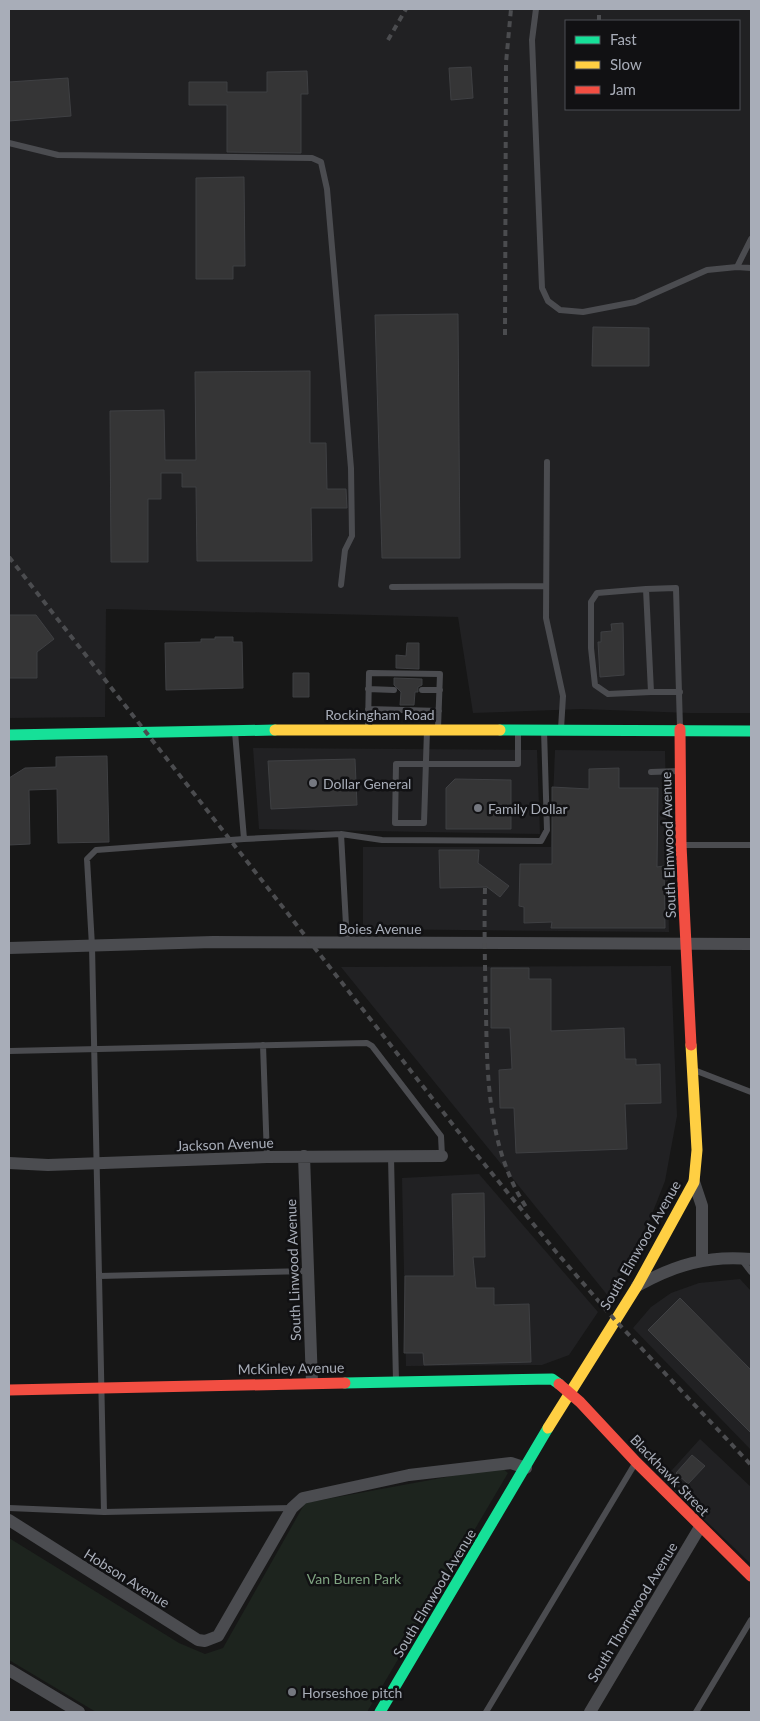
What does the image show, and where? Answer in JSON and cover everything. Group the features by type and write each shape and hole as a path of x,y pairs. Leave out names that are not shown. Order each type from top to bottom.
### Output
{"street":[{"name":"Rockingham Road","path":"9,735 368,729 680,729 751,731"},
{"name":"South Elmwood Avenue","path":"380,1712 526,1468 569,1392 637,1286 694,1182 697,1150 688,945 681,845 680,729"},
{"name":"Boies Avenue","path":"9,948 213,942 751,944"},
{"name":"Jackson Avenue","path":"9,1163 48,1165 304,1156 391,1158 442,1156"},
{"name":"South Linwood Avenue","path":"304,1156 312,1383"},
{"path":"694,1182 702,1206 702,1261"},
{"path":"637,1286 664,1270 702,1261 745,1258"},
{"name":"McKinley Avenue","path":"9,1390 552,1379 569,1392"},
{"name":"Blackhawk Street","path":"569,1392 700,1527 751,1576"},
{"path":"292,1508 303,1498 409,1475 511,1463 526,1468"},
{"name":"Hobson Avenue","path":"9,1520 198,1640 205,1641 218,1636 292,1508"},
{"name":"South Thornwood Avenue","path":"590,1712 700,1527"},
{"path":"9,1670 79,1712"}],"lane":[{"path":"536,9 532,40 542,288 548,301 560,310 583,312 635,302 707,270 737,267 751,268"},
{"path":"9,143 58,155 312,158 321,162 327,189 351,468 352,536 345,550 341,585"},
{"path":"737,267 751,239"},
{"path":"547,462 546,618 563,696 561,730"},
{"path":"392,587 546,586"},
{"path":"680,692 608,694 595,685 591,648 591,602 597,592 676,588 680,692 680,729"},
{"path":"646,589 651,692"},
{"path":"368,729 368,674 440,674 439,711 425,765 424,823 395,823 396,764 425,765 518,764 518,729"},
{"path":"368,690 394,690"},
{"path":"422,690 440,690"},
{"path":"368,709 439,711"},
{"path":"235,730 244,838"},
{"path":"104,1512 100,1388 95,1049 87,859 96,850 244,838 341,834 382,840 541,841 547,830 544,730"},
{"path":"651,772 680,771"},
{"path":"341,834 347,943"},
{"path":"681,845 751,846"},
{"path":"9,1051 367,1043 372,1046 441,1136 442,1156"},
{"path":"263,1045 267,1157"},
{"path":"693,1069 751,1092"},
{"path":"391,1158 396,1381"},
{"path":"745,1258 751,1272"},
{"path":"99,1276 308,1271"},
{"path":"486,1712 636,1462"},
{"path":"9,1508 104,1512 292,1508"},
{"path":"696,1712 751,1620"}],"shaded area":[{"path":"9,9 751,9 751,713 582,709 473,713 458,617 106,609 105,717 9,718"},
{"path":"253,748 537,750 540,834 259,829"},
{"path":"555,750 665,751 669,932 363,929 363,847 551,847"},
{"path":"671,966 677,1116 665,1181 650,1219 609,1297 341,967"},
{"path":"479,1174 598,1312 569,1355 542,1365 406,1366 402,1178"},
{"path":"740,1279 751,1291 751,1450 633,1328 651,1307 671,1293 699,1283"},
{"path":"700,1439 751,1487 751,1564 663,1480"}],"green space":[{"name":"Van Buren Park","path":"501,1467 508,1473 367,1712 96,1712 9,1660 9,1538 179,1643 205,1654 223,1648 305,1503"}],"building":[{"path":"471,67 473,98 451,100 449,68"},
{"path":"307,71 308,94 301,94 301,153 227,152 227,105 189,105 189,82 227,82 227,92 267,92 267,72"},
{"path":"68,78 71,116 9,121 9,82"},
{"path":"244,177 245,266 233,266 233,279 196,279 196,178"},
{"path":"458,314 460,558 382,558 375,315"},
{"path":"593,327 649,328 649,366 592,366"},
{"path":"310,371 310,443 326,443 327,489 346,489 347,508 311,508 312,561 197,561 196,487 182,487 182,473 161,473 161,499 148,499 148,562 111,562 110,411 164,410 165,460 196,460 195,372"},
{"path":"9,615 36,615 54,639 37,652 37,678 9,678"},
{"path":"623,623 624,675 600,677 598,642 601,642 601,632 612,631 611,624"},
{"path":"215,637 233,637 233,642 242,642 243,688 166,690 165,643 201,642 201,639 215,639"},
{"path":"407,643 419,643 419,669 396,668 396,655 406,656"},
{"path":"293,673 309,673 309,697 293,697"},
{"path":"394,678 422,679 422,685 418,687 418,692 415,692 414,705 400,705 401,692 394,685"},
{"path":"107,756 109,842 58,843 57,789 29,790 30,844 9,845 9,778 25,768 56,767 56,757"},
{"name":"Dollar General","path":"355,759 357,805 271,809 268,761"},
{"path":"619,768 619,788 658,788 657,867 664,866 665,928 551,928 552,922 524,923 524,907 519,906 520,864 552,864 552,787 589,789 589,769"},
{"name":"Family Dollar","path":"455,779 511,780 511,829 446,829 446,788"},
{"path":"439,850 479,850 478,863 509,886 500,897 487,887 440,888"},
{"path":"491,968 529,968 529,979 551,979 551,1031 624,1028 625,1059 636,1059 636,1065 660,1064 661,1103 625,1104 627,1149 516,1153 514,1108 500,1108 499,1070 512,1069 510,1028 491,1028"},
{"path":"484,1193 485,1257 473,1257 476,1288 494,1288 494,1305 529,1304 531,1362 424,1365 423,1353 404,1353 405,1276 454,1276 452,1194"},
{"path":"680,1298 751,1370 751,1433 648,1330"},
{"path":"692,1455 705,1466 688,1484 676,1473"}],"railway":[{"path":"388,40 406,9"},
{"path":"505,335 506,63 511,9"},
{"path":"599,9 599,20"},
{"path":"9,557 468,1144 557,1253 614,1319 751,1465"},
{"path":"485,888 486,1036 492,1112 504,1161 513,1184 526,1207"}],"traffic: fast":[{"path":"9,735 275,730"},
{"path":"500,730 751,731"},
{"path":"345,1383 552,1379 559,1384"},
{"path":"380,1712 548,1428"}],"traffic: slow":[{"path":"275,730 500,730"},
{"path":"548,1428 637,1286 694,1182 697,1150 691,1045"}],"traffic: jam":[{"path":"680,729 681,845 691,1045"},
{"path":"9,1390 345,1383"},
{"path":"559,1384 580,1402 636,1462 751,1576"}],"place":[{"name":"Dollar General","path":"313,783"},
{"name":"Family Dollar","path":"478,808"},
{"name":"Horseshoe pitch","path":"292,1692"}]}
